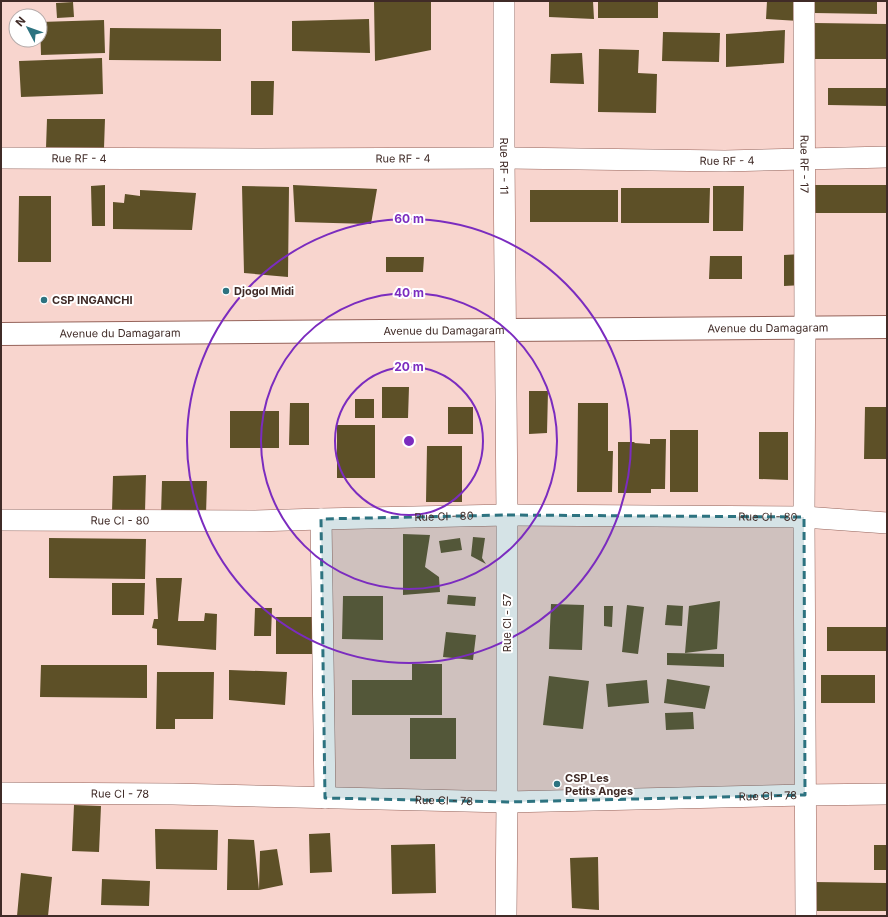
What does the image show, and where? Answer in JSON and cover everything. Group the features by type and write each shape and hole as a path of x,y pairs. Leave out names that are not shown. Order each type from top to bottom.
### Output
{"street":[{"name":"Rue RF - 11","path":"504,1 505,330"},
{"name":"Rue RF - 17","path":"804,1 806,916"},
{"name":"Rue RF - 4","path":"1,158 504,158 677,160 887,157"},
{"name":"Avenue du Damagaram","path":"1,334 887,327"},
{"name":"Rue CI - 57","path":"505,330 507,515 506,916"},
{"name":"Rue CI - 80","path":"1,520 255,521 507,515 804,517 887,522"},
{"path":"322,519 325,798"},
{"name":"Rue CI - 78","path":"1,793 181,794 507,802 887,794"}],"highlighted area":[{"path":"507,515 804,517 805,795 507,802 325,798 321,519"}],"building":[{"path":"374,1 431,1 431,50 375,61"},
{"path":"549,1 593,1 594,19 549,17"},
{"path":"598,1 658,1 658,18 598,18"},
{"path":"767,1 800,1 799,21 766,19"},
{"path":"814,1 877,1 877,14 814,13"},
{"path":"73,2 74,17 57,18 56,3"},
{"path":"369,19 370,53 292,51 292,21"},
{"path":"104,20 105,53 41,55 41,48 48,48 48,22"},
{"path":"815,23 887,24 887,59 815,59"},
{"path":"110,28 221,29 221,61 109,60"},
{"path":"785,30 784,63 726,67 726,34"},
{"path":"663,32 720,33 719,62 662,61"},
{"path":"599,49 639,50 638,73 657,74 656,113 598,112"},
{"path":"582,53 584,84 550,83 551,54"},
{"path":"102,58 103,94 21,97 19,61"},
{"path":"251,81 274,81 273,115 251,115"},
{"path":"828,88 887,88 887,106 828,105"},
{"path":"47,119 105,119 104,148 46,148"},
{"path":"105,185 105,226 92,226 91,186"},
{"path":"293,185 377,189 371,224 295,222"},
{"path":"810,185 886,185 886,213 810,213"},
{"path":"242,186 289,187 288,277 244,273"},
{"path":"713,186 744,186 743,231 713,231"},
{"path":"621,188 710,188 709,223 621,223"},
{"path":"140,190 196,193 192,230 113,229 113,202 124,203 125,194 140,196"},
{"path":"530,190 618,190 618,222 530,222"},
{"path":"19,196 51,196 51,262 18,262"},
{"path":"802,254 803,285 784,286 784,255"},
{"path":"710,256 742,256 742,279 709,279"},
{"path":"386,257 424,257 423,272 386,272"},
{"path":"382,387 409,387 408,418 382,418"},
{"path":"529,391 548,391 547,433 529,434"},
{"path":"355,399 374,399 374,418 355,418"},
{"path":"290,403 309,403 309,445 289,445"},
{"path":"578,403 608,403 608,451 613,451 612,492 577,492"},
{"path":"448,407 473,407 473,434 448,434"},
{"path":"865,407 887,407 887,459 864,459"},
{"path":"230,411 279,411 279,448 230,448"},
{"path":"337,425 375,425 375,478 337,478"},
{"path":"670,430 698,430 698,492 670,492"},
{"path":"759,432 788,432 788,480 759,479"},
{"path":"650,439 666,439 665,489 651,489 651,493 618,493 618,442 650,444"},
{"path":"427,446 462,446 462,502 426,502"},
{"path":"146,475 145,512 112,512 113,476"},
{"path":"162,481 207,481 206,515 161,515"},
{"path":"403,534 430,535 425,567 439,577 440,592 403,595"},
{"path":"473,537 485,538 482,558 486,564 471,556"},
{"path":"49,538 146,539 145,579 49,578"},
{"path":"460,538 462,550 441,553 439,541"},
{"path":"156,578 182,578 178,621 204,621 205,613 217,614 216,650 157,645 157,629 152,628 154,619 158,619"},
{"path":"112,583 145,583 144,615 112,615"},
{"path":"448,595 476,597 475,606 447,604"},
{"path":"343,596 383,596 383,640 342,639"},
{"path":"720,601 717,649 685,653 689,606"},
{"path":"551,604 584,605 582,650 549,649"},
{"path":"627,605 644,607 638,654 622,652"},
{"path":"667,605 683,606 682,626 665,625"},
{"path":"604,606 613,606 612,627 604,626"},
{"path":"255,608 272,608 271,636 254,636"},
{"path":"276,617 319,617 319,654 276,654"},
{"path":"827,627 887,627 887,651 827,651"},
{"path":"446,632 476,635 473,660 443,657"},
{"path":"667,653 724,654 724,667 667,665"},
{"path":"412,664 442,664 442,715 352,715 352,680 412,680"},
{"path":"41,665 147,665 147,698 40,697"},
{"path":"229,670 287,672 285,705 229,700"},
{"path":"157,672 214,672 213,719 175,719 175,729 156,729"},
{"path":"821,675 875,675 875,703 821,703"},
{"path":"549,676 589,681 583,729 543,725"},
{"path":"667,679 710,686 705,709 664,703"},
{"path":"647,680 649,703 608,707 606,684"},
{"path":"693,712 694,729 666,730 665,713"},
{"path":"410,718 456,718 456,759 410,759"},
{"path":"74,805 101,806 99,852 72,851"},
{"path":"155,829 218,830 217,870 156,869"},
{"path":"330,833 332,872 310,873 309,834"},
{"path":"228,839 254,840 259,890 227,890"},
{"path":"435,844 436,893 392,894 391,845"},
{"path":"874,845 887,845 887,870 874,870"},
{"path":"277,849 283,885 259,890 260,851"},
{"path":"598,857 599,910 572,908 570,858"},
{"path":"21,873 52,877 48,916 17,916"},
{"path":"102,879 150,881 149,906 101,905"},
{"path":"814,882 887,883 887,911 814,911"}],"place":[{"name":"Djogol Midi","path":"226,291"},
{"name":"CSP INGANCHI","path":"44,300"},
{"name":"CSP Les Petits Anges","path":"557,784"}]}
